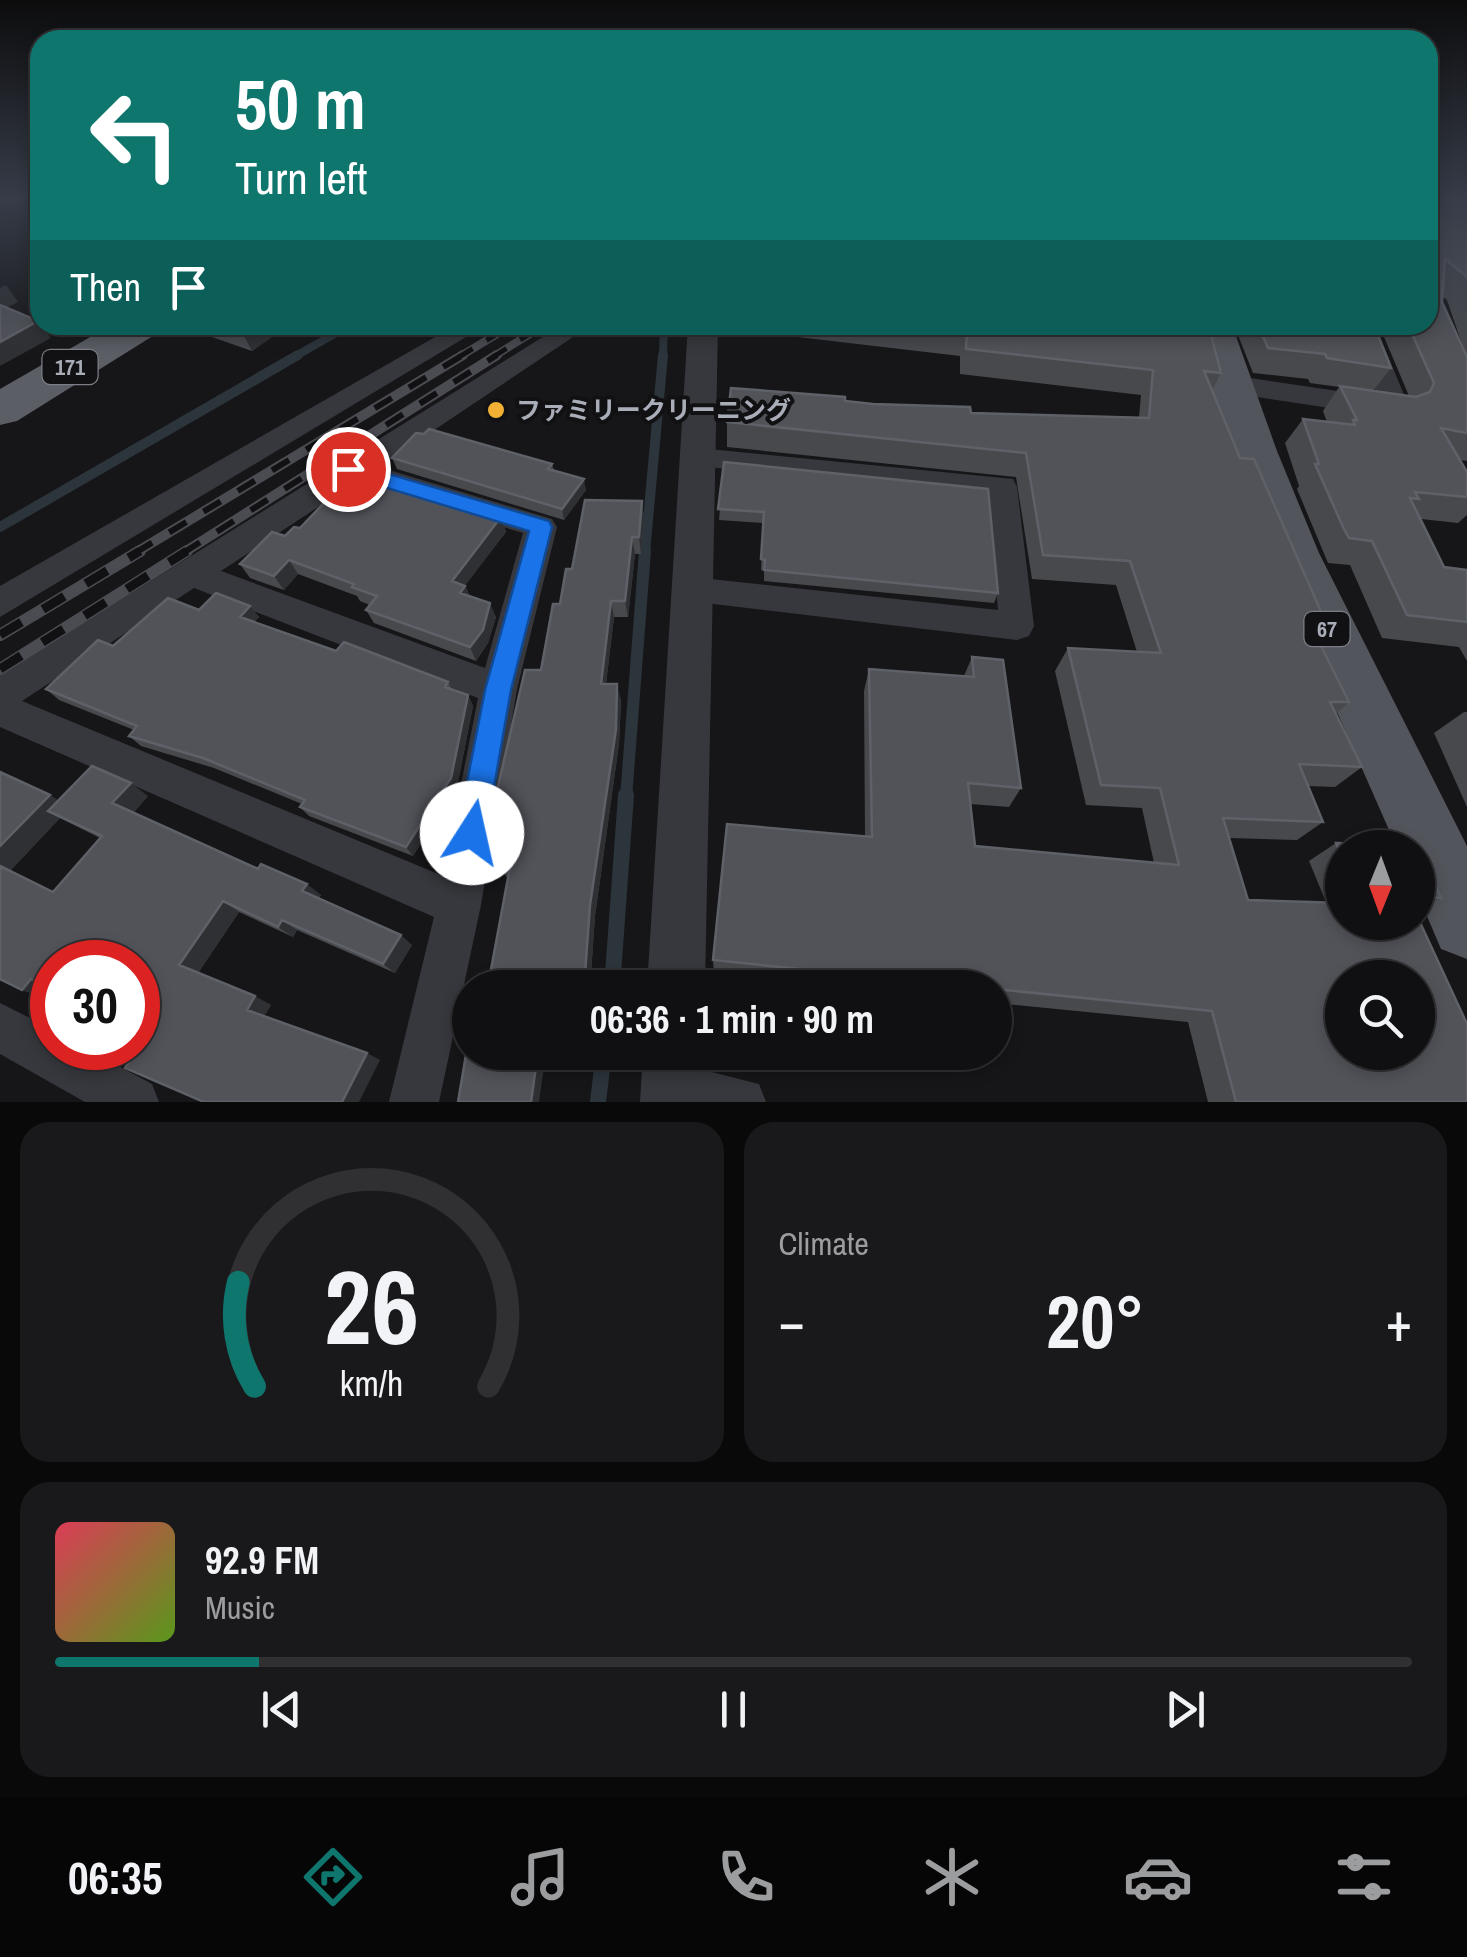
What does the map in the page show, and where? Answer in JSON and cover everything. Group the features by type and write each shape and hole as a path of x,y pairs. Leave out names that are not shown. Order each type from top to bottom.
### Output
{"highway":[{"name":"171","path":"0,410 124,335"}],"main road":[{"name":"67","path":"1213,348 1294,554 1467,923"}],"street":[{"path":"0,603 457,335"},
{"path":"0,696 348,469 563,335"},
{"path":"677,970 702,335"},
{"path":"1213,348 1396,409 1367,335"},
{"path":"692,590 1017,626 1002,487 699,458"},
{"path":"348,469 541,527 498,690 458,905 414,1102"},
{"path":"188,572 498,690"},
{"path":"0,709 458,905"},
{"path":"0,1027 106,1096"},
{"path":"672,1081 741,1102"}],"building":[{"path":"1438,250 1467,250 1467,279 1445,259 1442,302 1467,357 1467,433 1441,428 1467,472 1467,497 1415,492 1419,499 1410,498 1444,567 1467,570 1467,622 1407,615 1372,541 1349,538 1343,527 1315,464 1319,464 1303,419 1355,425 1353,420 1357,420 1340,386 1416,397 1430,392 1434,383 1412,335 1438,335"},
{"path":"0,305 30,318 30,325 0,342"},
{"path":"967,335 1211,335 1221,373 1204,371 1240,458 1254,459 1326,623 1309,622 1349,702 1330,702 1362,767 1299,764 1323,822 1223,818 1248,900 1325,902 1325,940 1428,940 1467,1024 1467,1102 1236,1102 1212,1011 1012,991 1012,970 809,970 713,960 727,824 872,837 869,669 974,677 972,657 1003,660 1021,788 968,783 975,846 1179,865 1160,788 1101,785 1068,648 1161,653 1130,561 1043,555 1026,453 727,422 731,388 845,397 845,401 873,404 970,407 971,413 1149,418 1153,370 966,349"},
{"path":"1262,335 1378,335 1391,368 1327,358 1325,354 1268,348"},
{"path":"429,429 552,464 548,469 584,479 562,509 392,458 416,433 424,434"},
{"path":"724,462 988,489 998,593 764,570 764,512 718,509"},
{"path":"369,477 501,517 452,581 465,586 460,593 490,603 483,630 470,647 366,610 377,596 289,560 274,576 240,564 272,532 285,536 294,527 300,528 344,482 359,487"},
{"path":"585,500 642,501 639,537 632,537 625,601 611,601 601,684 617,684 616,729 590,905 585,970 491,970 510,867 500,867 510,813 492,812 525,670 541,670 553,604 560,604 566,569 572,569"},
{"path":"216,593 250,606 240,617 336,651 344,642 448,682 445,687 468,695 451,778 406,847 300,807 305,800 203,758 129,736 137,726 46,689 98,640 113,646 168,598 199,610"},
{"path":"92,766 131,783 112,803 258,869 261,864 307,884 302,891 401,935 383,964 282,920 278,927 223,901 179,965 255,996 247,1010 367,1053 342,1102 204,1102 130,1070 160,1070 160,940 30,940 30,980 22,990 0,979 0,866 53,892 102,836 48,811"},
{"path":"0,772 50,795 0,846"},
{"path":"463,1070 535,1070 531,1102 458,1102"}],"waterway":[{"path":"294,357 332,335"},
{"path":"663,357 664,335"},
{"path":"0,527 298,355"},
{"path":"645,553 663,355"},
{"path":"626,798 645,551"},
{"path":"613,970 626,795"},
{"path":"598,1102 602,1070"}],"railway":[{"path":"459,357 495,335"},
{"path":"493,357 528,335"},
{"path":"135,553 463,355"},
{"path":"183,553 497,355"},
{"path":"0,635 140,551"},
{"path":"0,669 187,551"}],"place":[{"name":"ファミリークリーニング","path":"496,410"}],"route":[{"path":"348,469 541,527 498,690 472,833"}]}
